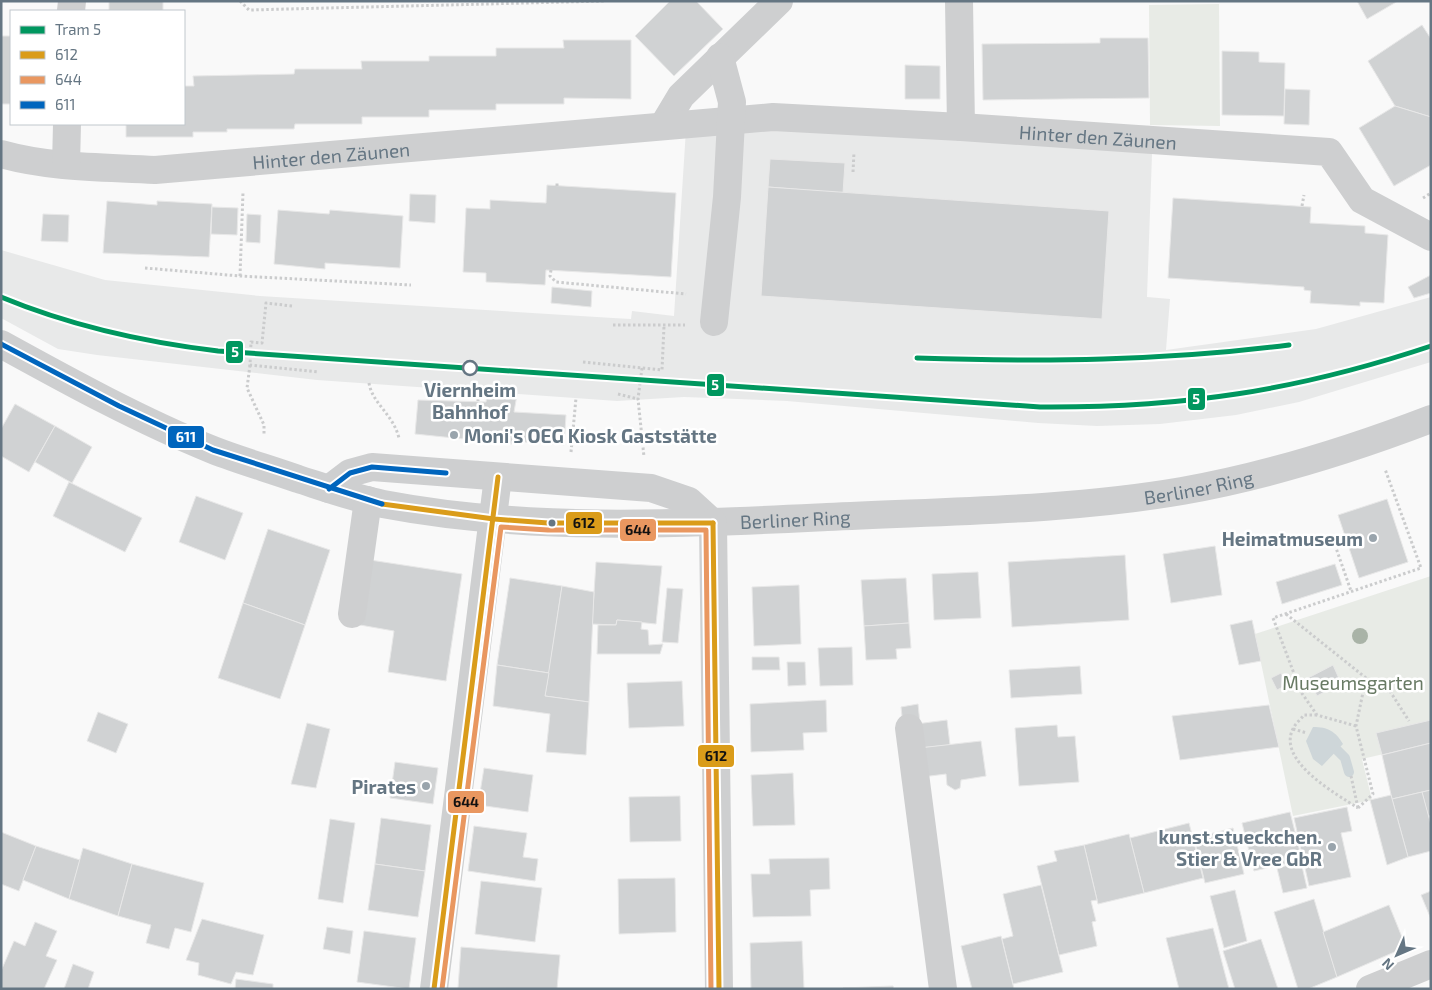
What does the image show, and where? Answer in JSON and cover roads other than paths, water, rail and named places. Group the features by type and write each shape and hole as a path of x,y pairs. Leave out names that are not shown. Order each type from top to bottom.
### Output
{"street":[{"path":"663,126 680,96 779,1"},
{"path":"960,1 961,127"},
{"path":"715,310 727,197 732,102 720,57"},
{"name":"Hinter den Zäunen","path":"1,154 22,160 66,165 155,170 556,138 663,126 773,117 961,127 1329,152 1362,200 1431,237"},
{"path":"66,165 67,125"},
{"name":"Berliner Ring","path":"1,344 120,406 214,450 328,489 382,504 494,519 548,522 713,523 1076,504 1173,492 1272,472 1374,440 1431,419"},
{"path":"328,489 350,473 372,467 651,488 689,501 713,523 718,989"},
{"path":"434,989 498,477"},
{"path":"352,614 368,500"},
{"path":"909,728 943,989"},
{"path":"1370,989 1431,964"}],"waterway":[{"path":"1337,750 1345,758 1349,772"}],"tram line":[{"name":"5","path":"1,297 54,316 108,332 162,343 218,351 1040,407 1092,407 1142,404 1238,394 1333,375 1431,346"},
{"name":"5","path":"917,358 1103,359 1196,354 1289,345"}],"place":[{"name":"Viernheim Bahnhof","path":"470,368"},
{"name":"Moni's OEG Kiosk Gaststätte","path":"454,435"},
{"name":"Heimatmuseum","path":"1373,538"},
{"name":"Pirates","path":"426,786"},
{"name":"kunst.stueckchen. Stier & Vree GbR","path":"1332,847"}],"park label":[{"name":"Museumsgarten","path":"1353,682"}]}
